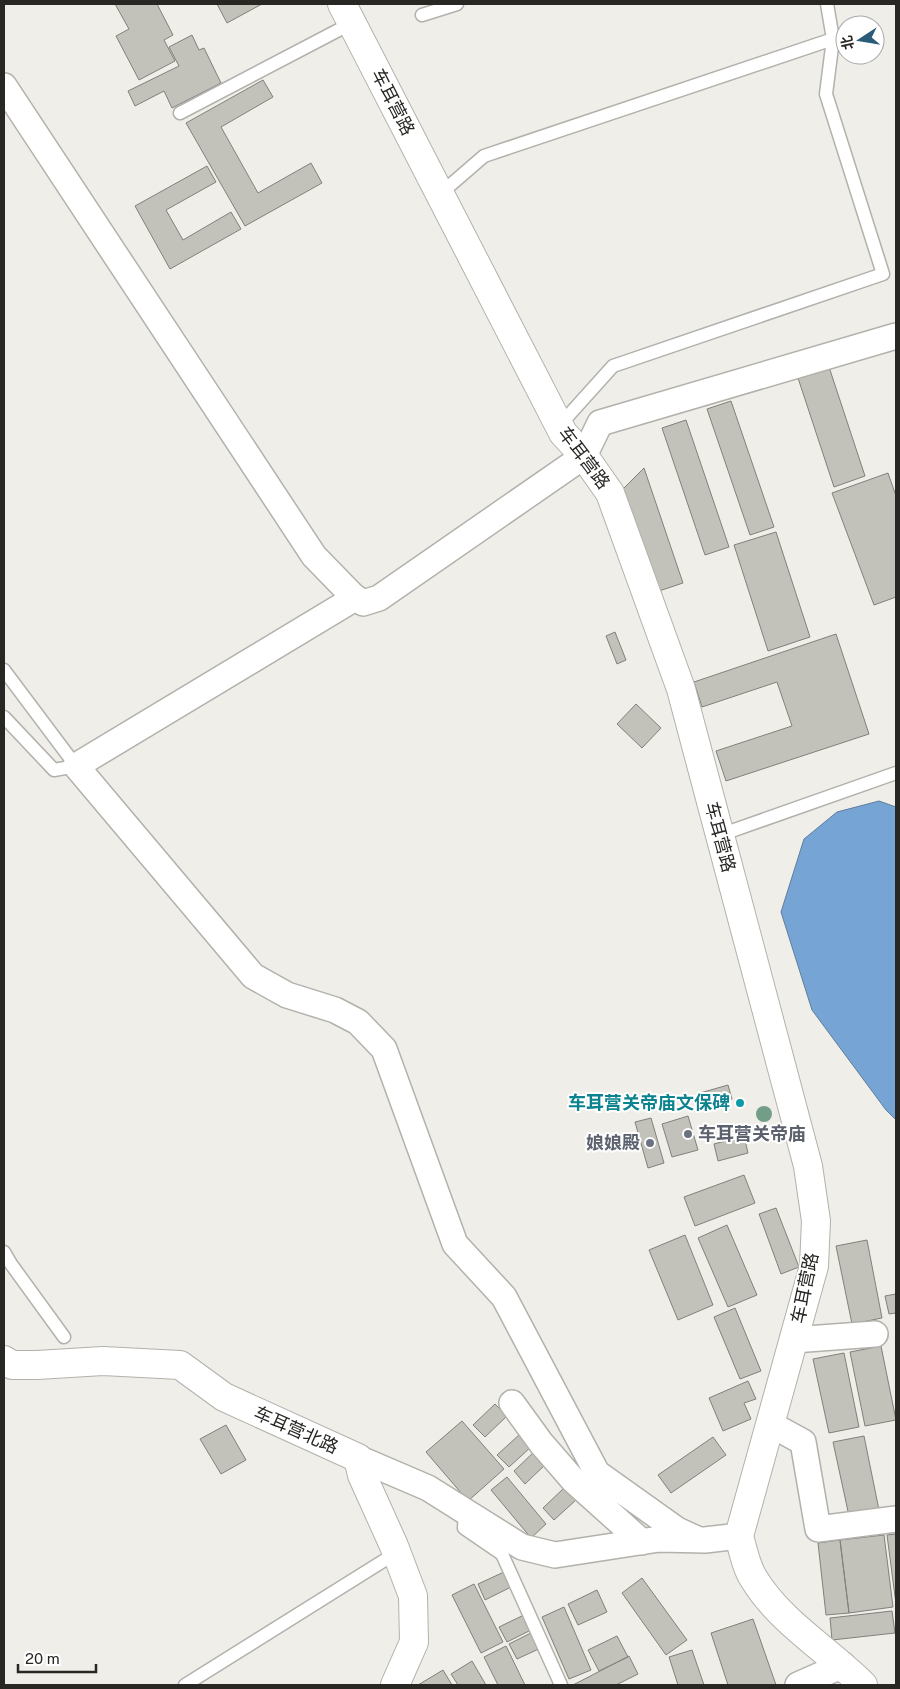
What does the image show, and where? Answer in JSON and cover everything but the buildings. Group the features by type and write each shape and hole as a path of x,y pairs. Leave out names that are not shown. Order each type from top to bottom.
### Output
{"street":[{"name":"车耳营路","path":"347,13 559,426 584,456 610,493 681,690 808,1166 816,1221 814,1266 739,1536"},
{"path":"4,86 314,556 355,598 363,603 379,598 584,456 600,423 896,336"},
{"path":"355,598 76,766 253,976 287,995 335,1010 358,1022 384,1049 455,1244 504,1297 597,1473 677,1530 699,1540"},
{"path":"793,1340 875,1334"},
{"name":"车耳营北路","path":"4,1360 12,1365 103,1361 180,1365 224,1397 358,1458 362,1475 413,1596 414,1642 395,1685"},
{"path":"512,1403 541,1444 574,1481 642,1542"},
{"path":"770,1424 803,1442 818,1529 896,1519"},
{"path":"358,1458 428,1488 522,1547 555,1555 660,1539 699,1540 739,1536 752,1577 770,1603 843,1665 863,1685"},
{"path":"798,1685 843,1665"}],"lane":[{"path":"422,15 457,4"},
{"path":"559,426 613,366 883,274 826,94 833,39 827,4"},
{"path":"180,113 347,13"},
{"path":"440,194 484,156 833,39"},
{"path":"4,670 76,766 54,770 4,717"},
{"path":"720,835 896,773"},
{"path":"4,1252 10,1264 64,1338"},
{"path":"465,1511 464,1528 502,1554 561,1685"},
{"path":"186,1685 396,1553"}],"water":[{"path":"879,801 896,807 896,1120 886,1110 812,1010 781,912 804,839 837,812"}],"place":[{"name":"车耳营关帝庙文保碑","path":"740,1103"},
{"name":"车耳营关帝庙","path":"688,1134"},
{"name":"娘娘殿","path":"650,1143"}]}
